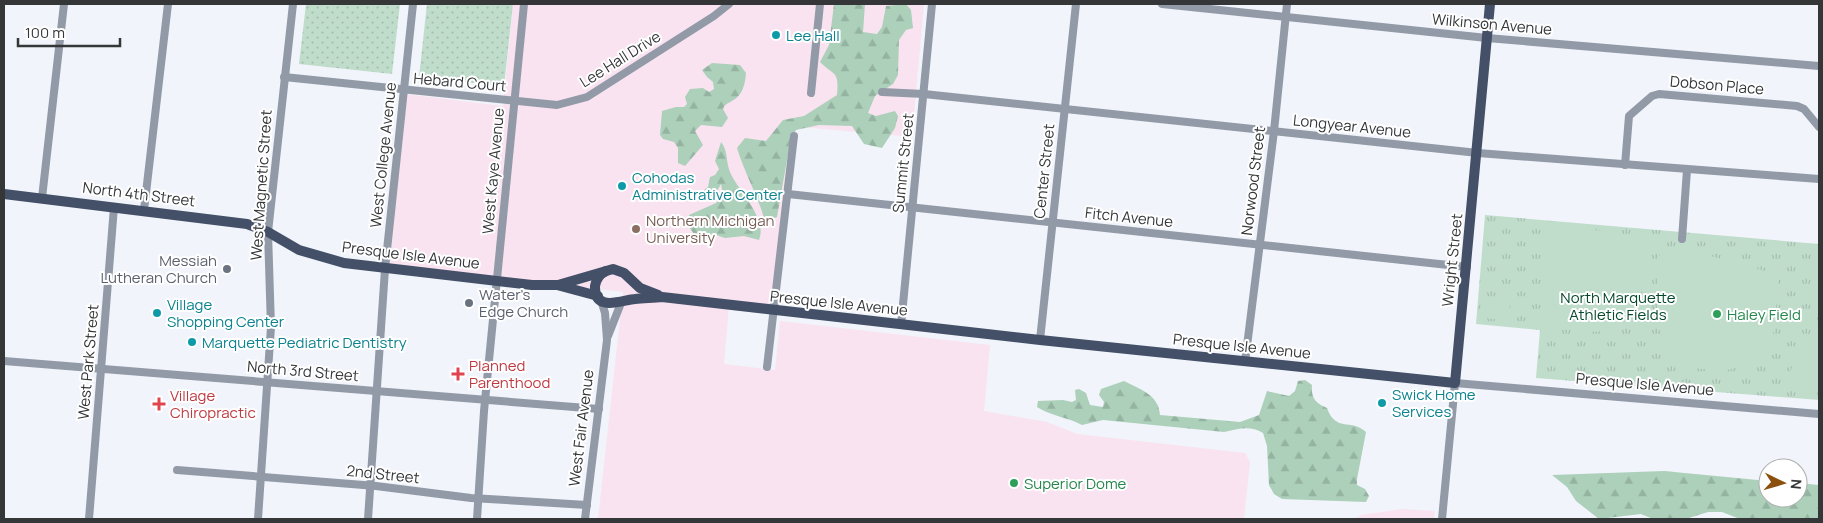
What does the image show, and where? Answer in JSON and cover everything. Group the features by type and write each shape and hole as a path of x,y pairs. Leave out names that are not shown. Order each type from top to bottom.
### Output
{"main road":[{"name":"Wright Street","path":"1455,383 1478,153 1490,4"},
{"name":"North 4th Street","path":"4,194 247,224 268,232"},
{"name":"Presque Isle Avenue","path":"268,232 299,250 323,258 385,269 557,285 599,298 611,304 662,297 901,325 1455,383"},
{"name":"Presque Isle Avenue","path":"557,285 606,271 617,270 627,276 636,286 662,297"},
{"name":"West Fair Avenue","path":"599,298 596,282 606,271"},
{"name":"West Fair Avenue","path":"622,302 630,290 627,276"}],"street":[{"path":"42,198 64,4"},
{"path":"144,210 168,4"},
{"name":"West Magnetic Street","path":"258,519 272,327 268,232 293,4"},
{"name":"West College Avenue","path":"368,519 385,269 413,4"},
{"name":"West Kaye Avenue","path":"477,519 485,400 498,280 513,100 524,4"},
{"name":"Lee Hall Drive","path":"513,100 557,105 587,97 714,16 729,4"},
{"path":"811,93 820,4"},
{"name":"Summit Street","path":"901,325 932,4"},
{"name":"Center Street","path":"1040,340 1076,4"},
{"name":"Wilkinson Avenue","path":"1162,4 1487,38 1819,66"},
{"name":"Norwood Street","path":"1245,362 1274,131 1286,4"},
{"name":"Hebard Court","path":"284,78 513,100"},
{"name":"Longyear Avenue","path":"882,92 924,94 1478,153 1687,170 1819,177"},
{"name":"Dobson Place","path":"1625,165 1630,116 1652,96 1659,94 1797,106 1804,109 1819,127"},
{"path":"767,367 794,136"},
{"path":"1682,239 1687,170"},
{"name":"Fitch Avenue","path":"788,194 1467,267"},
{"name":"West Park Street","path":"89,519 114,207"},
{"name":"West Fair Avenue","path":"585,519 607,340 605,313 599,298"},
{"name":"West Fair Avenue","path":"607,340 622,302"},
{"name":"North 3rd Street","path":"4,361 599,409"},
{"name":"Presque Isle Avenue","path":"1455,383 1819,414"},
{"name":"Wright Street","path":"1442,519 1455,383"},
{"name":"2nd Street","path":"177,470 370,486 478,498 587,505"}],"shaded area":[{"name":"Northern Michigan University","path":"513,4 924,4 912,137 789,126 775,310 729,306 724,364 775,370 780,321 990,345 984,411 1047,422 1077,434 1245,453 1250,462 1244,519 598,519 623,292 390,265 405,94 503,106"},
{"path":"1402,509 1435,511 1434,519 1353,519 1362,515"}],"green space":[{"path":"306,4 400,4 392,74 299,64"},
{"path":"427,4 513,4 504,86 419,77"},
{"path":"834,4 865,4 863,32 877,34 882,27 886,6 906,4 911,10 913,28 906,30 899,40 898,75 893,84 875,96 868,113 876,116 895,111 898,116 895,128 882,148 864,144 852,126 819,125 796,130 790,143 777,217 765,221 737,148 745,138 766,141 783,120 804,116 837,95 835,75 820,62 829,45"},
{"path":"712,63 740,65 746,73 744,85 739,96 724,107 723,109 728,118 722,127 701,125 695,131 703,145 685,166 678,163 678,148 674,142 663,139 660,135 662,111 684,107 687,104 685,97 690,89 703,88 709,92 714,89 713,82 702,70"},
{"path":"721,142 725,149 730,172 756,214 761,232 759,240 744,236 725,238 713,234 698,239 688,226 689,215 716,203 723,195 721,184 714,196 704,198 704,190 708,187 710,177 715,175 719,169 715,161"},
{"name":"North Marquette Athletic Fields","path":"1485,215 1819,244 1819,400 1536,378 1540,330 1476,324"},
{"path":"1551,227 1606,231 1649,242 1644,283 1640,297 1626,320 1616,328 1603,331 1582,331 1545,328 1542,265 1544,232"},
{"path":"1819,245 1819,309 1811,309 1812,248"},
{"name":"Haley Field","path":"1667,249 1707,255 1779,275 1774,331 1761,362 1722,371 1663,365 1657,298 1658,257"},
{"path":"1484,302 1510,304 1508,320 1482,318"},
{"path":"1819,330 1819,389 1788,383 1794,359 1801,347"},
{"path":"1305,380 1312,385 1312,393 1315,399 1319,404 1327,408 1335,420 1339,423 1355,426 1366,432 1357,485 1365,489 1369,496 1366,502 1282,499 1274,494 1269,485 1267,446 1263,433 1253,429 1244,428 1224,432 1103,420 1082,425 1037,407 1038,401 1063,400 1072,402 1076,400 1075,390 1079,389 1086,393 1090,405 1103,407 1104,402 1099,395 1101,389 1124,381 1148,393 1156,402 1160,415 1240,422 1259,415 1267,391 1289,396 1295,391 1298,381"},
{"path":"1664,471 1758,480 1758,508 1808,508 1808,484 1819,485 1819,519 1740,519 1722,512 1708,512 1686,519 1653,519 1641,514 1599,519 1576,501 1567,487 1552,475"}],"place":[{"name":"Lee Hall","path":"776,35"},
{"name":"Cohodas Administrative Center","path":"622,186"},
{"name":"Northern Michigan University","path":"636,229"},
{"name":"Messiah Lutheran Church","path":"227,269"},
{"name":"Water's Edge Church","path":"469,303"},
{"name":"Village Shopping Center","path":"157,313"},
{"name":"Haley Field","path":"1717,314"},
{"name":"Marquette Pediatric Dentistry","path":"192,342"},
{"name":"Planned Parenthood","path":"458,374"},
{"name":"Swick Home Services","path":"1382,403"},
{"name":"Village Chiropractic","path":"159,404"},
{"name":"Superior Dome","path":"1014,483"}]}
